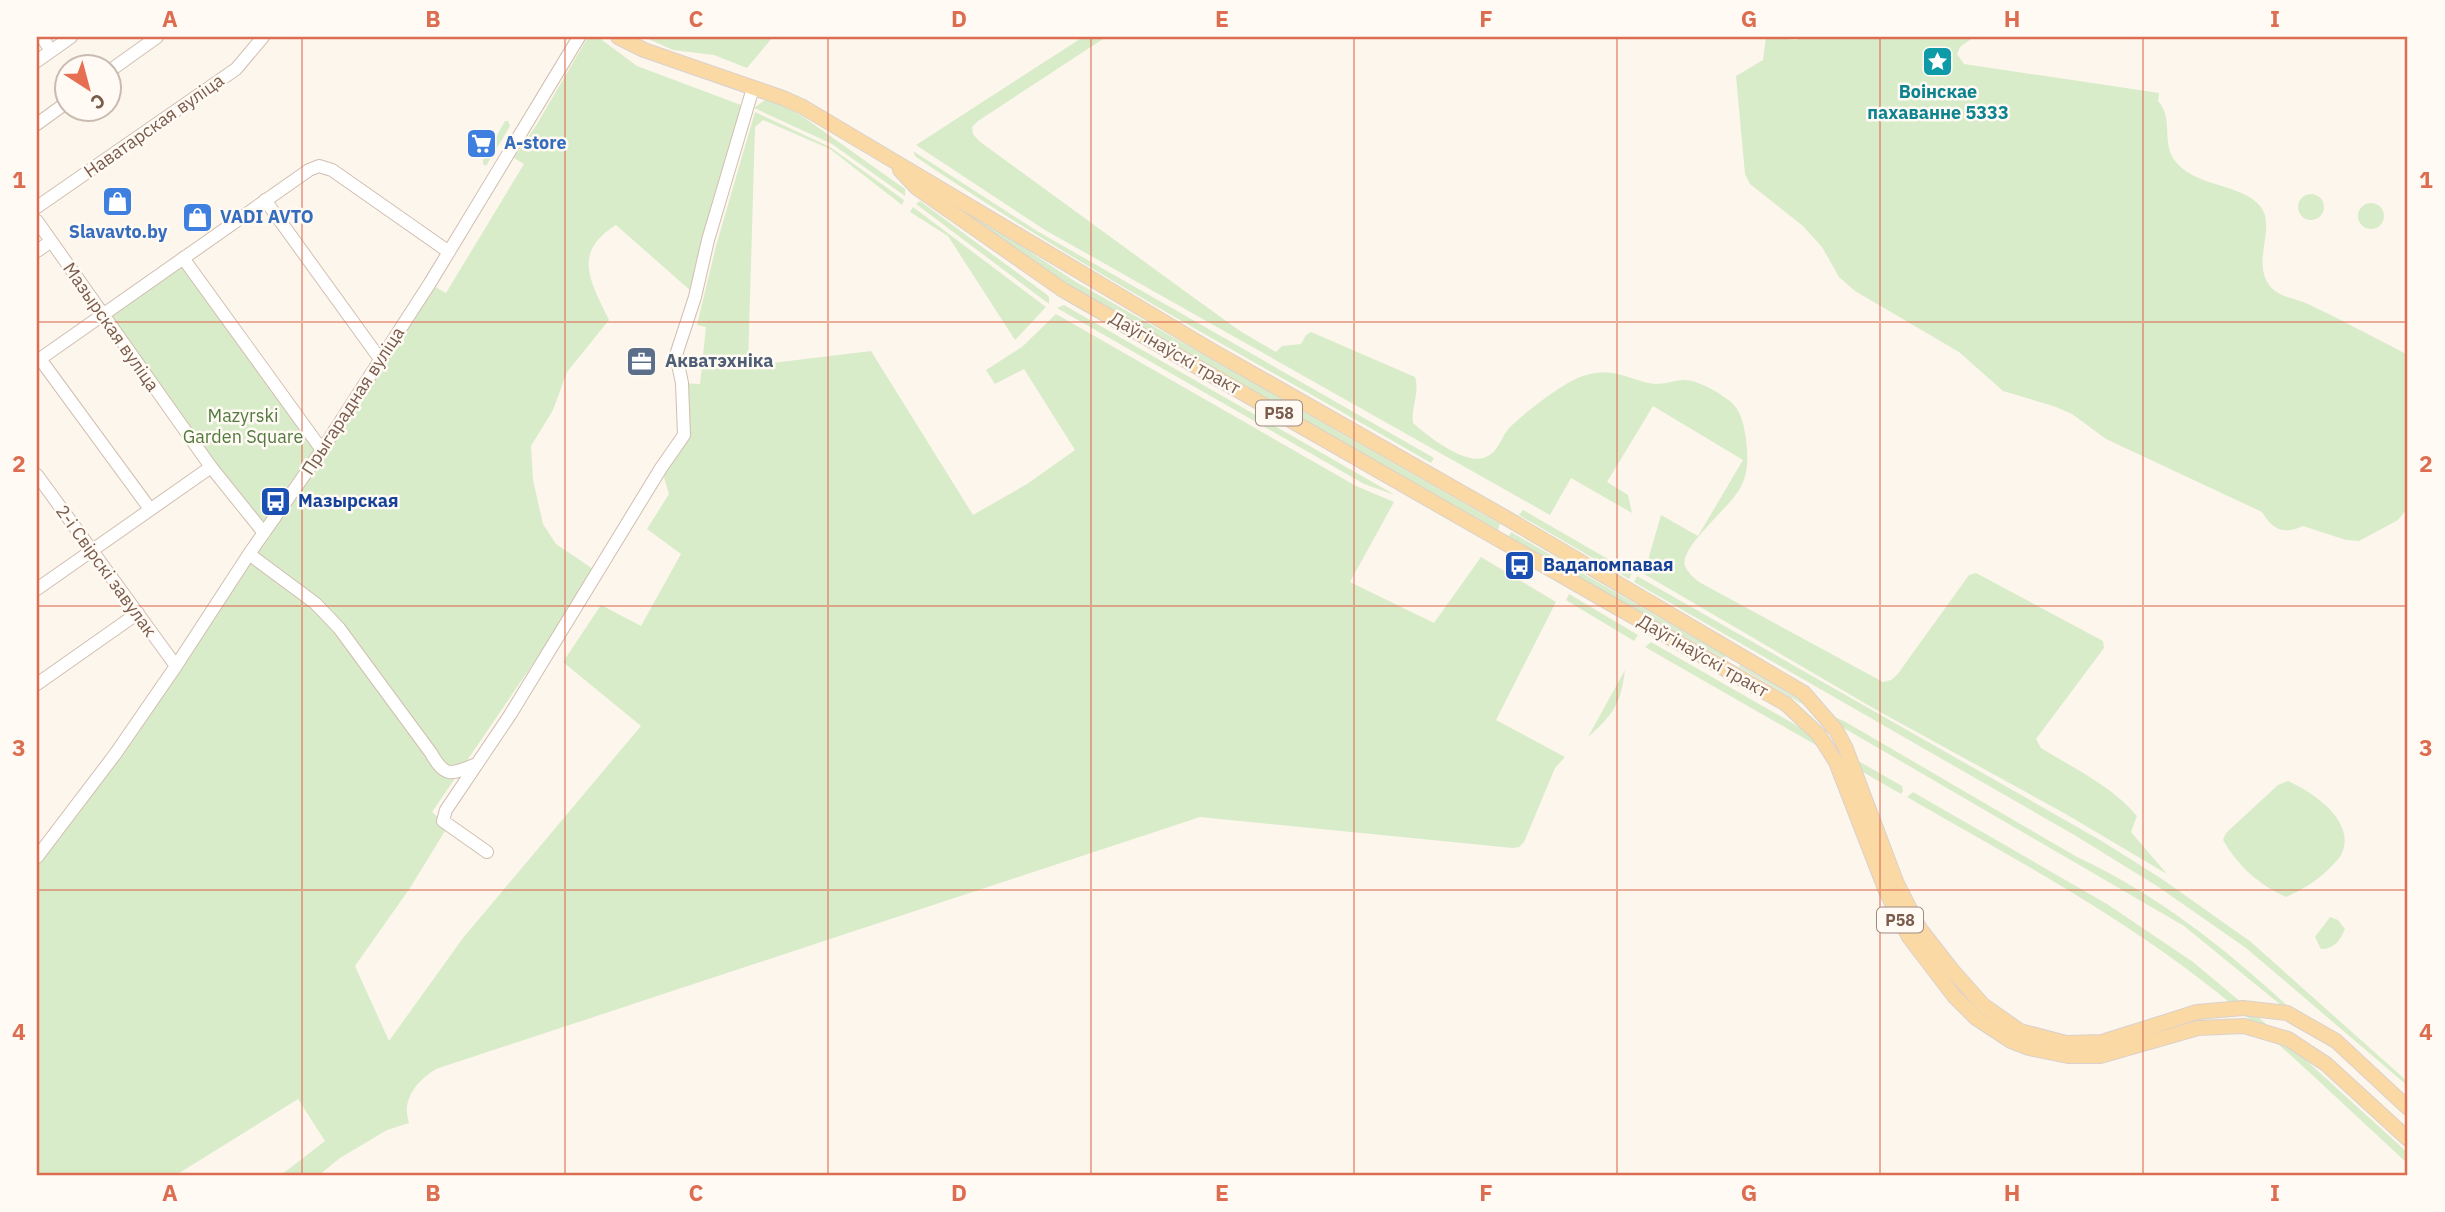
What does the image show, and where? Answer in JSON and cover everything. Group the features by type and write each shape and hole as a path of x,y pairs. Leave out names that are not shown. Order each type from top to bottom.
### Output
{"main road":[{"name":"Даўгінаўскі тракт","path":"618,37 644,50 803,107 1223,357 1804,693 1836,730 1846,749 1897,884 1920,929 1983,1005 2020,1031 2066,1043 2102,1042 2197,1012 2243,1008 2287,1013 2336,1041 2408,1108"},
{"name":"Даўгінаўскі тракт","path":"892,162 917,188 1063,289 1786,704 1819,735 1836,762 1885,891 1909,937 1954,996 1976,1018 2011,1041 2029,1048 2068,1056 2100,1056 2198,1028 2244,1027 2288,1039 2326,1064 2408,1139"},
{"path":"1730,671 1739,653"}],"street":[{"path":"42,37 51,51"},
{"path":"37,61 71,37"},
{"path":"122,62 157,37"},
{"name":"Наватарская вуліца","path":"37,207 236,69 263,37"},
{"name":"Прыгарадная вуліца","path":"37,857 95,781 176,666 249,554 322,450 449,252 579,37"},
{"path":"486,852 443,821 446,810 684,435 682,383 676,355 695,297 753,88"},
{"path":"37,124 52,113"},
{"path":"150,509 38,360 265,200 319,166 332,170 449,252"},
{"path":"265,200 380,359"},
{"name":"Мазырская вуліца","path":"37,221 211,467 264,533"},
{"path":"37,251 51,242"},
{"path":"183,258 322,450"},
{"path":"37,589 211,467"},
{"name":"2-і Свірскі завулак","path":"37,475 176,666"},
{"path":"249,554 315,603 339,628 431,753 439,769 448,772 461,771 477,764"},
{"path":"37,684 138,613"}],"green space":[{"name":"Mazyrski Garden Square","path":"588,37 598,37 637,66 741,105 692,292 616,225 593,246 589,257 591,281 609,320 567,372 553,410 531,446 533,480 543,524 556,544 596,571 432,812 448,826 410,888 355,966 389,1041 463,938 641,726 563,662 601,605 641,626 681,554 647,529 669,494 661,468 684,435 682,383 700,384 706,327 697,325 716,246 755,112 830,147 904,200 902,205 830,149 763,120 755,127 748,366 871,351 973,515 1027,484 1075,450 1024,369 995,384 986,370 1022,347 1056,314 1356,486 1394,502 1350,582 1434,623 1481,557 1556,602 1496,720 1565,757 1555,768 1524,842 1513,848 1200,817 436,1069 412,1092 407,1106 409,1123 387,1130 340,1158 319,1175 281,1175 325,1141 298,1099 176,1175 37,1175 37,859 264,533 103,315 183,258 322,451 430,284 446,293 524,164 514,158"},
{"path":"644,37 773,37 747,68 714,55 673,50"},
{"path":"1083,37 1106,37 978,121 972,127 973,134 979,141 1240,331 1276,352 1282,346 1301,344 1311,332 1415,377 1417,388 1413,423 1439,443 1462,455 1483,458 1491,454 1509,428 1534,407 1566,385 1594,373 1613,373 1656,384 1688,380 1720,394 1734,405 1741,418 1747,446 1746,472 1733,498 1689,549 1685,566 1691,575 1699,582 1883,682 1897,675 1969,575 1976,573 2103,641 2104,648 2036,739 2041,748 2092,778 2127,805 2137,816 2131,832 2167,874 2064,813 1873,708 1644,574 1661,515 1698,536 1743,460 1653,406 1607,482 1628,495 1632,513 1571,478 1550,515 1045,230 916,145"},
{"path":"1766,37 1796,40 1802,37 1974,37 1960,47 1957,54 1964,64 2159,93 2158,101 2165,115 2169,146 2175,161 2192,175 2246,195 2263,210 2266,219 2264,275 2270,286 2283,295 2308,304 2408,355 2408,508 2398,520 2359,541 2346,540 2303,526 2290,530 2279,529 2270,523 2262,512 2106,439 2072,414 2003,391 1959,352 1855,291 1839,277 1822,247 1803,226 1750,184 1745,174 1736,76 1763,60"},
{"path":"765,100 802,116 905,189 905,196 832,144 754,108"},
{"path":"505,121 508,121 510,126 486,166 483,160"},
{"path":"913,151 1037,231 1434,458 1431,463 1106,277 978,198 916,157"},
{"path":"925,183 1076,282 1500,524 1498,530 1079,291"},
{"path":"2311,194 2320,198 2324,207 2320,216 2311,220 2302,216 2298,207 2302,198"},
{"path":"920,201 1046,294 1049,304 916,204"},
{"path":"2371,203 2380,207 2384,216 2380,225 2371,229 2362,225 2358,216 2362,207"},
{"path":"913,207 1046,307 1015,340 948,236 910,212"},
{"path":"1064,305 1395,495 1364,484 1057,308"},
{"path":"1523,510 1632,573 1629,579 1519,515"},
{"path":"1511,532 1724,655 1728,661 1508,538"},
{"path":"1637,576 2100,840 2162,879 2251,942 2408,1082 2408,1086 2246,948 2157,886 2076,836 1634,582"},
{"path":"1569,594 1638,635 1634,641 1566,600"},
{"path":"1651,642 1902,786 1903,791 1901,794 1645,647"},
{"path":"1740,665 1813,708 1844,721 2135,888 2216,944 2291,1009 2287,1010 2184,926 1739,667"},
{"path":"1625,670 1621,692 1614,708 1588,737"},
{"path":"2288,781 2309,792 2330,809 2338,819 2345,841 2341,856 2328,870 2286,897 2250,874 2223,840 2226,833 2278,785"},
{"path":"1913,792 2107,904 2193,962 2254,1013 2408,1153 2408,1164 2273,1039 2188,970 2085,901 1907,797"},
{"path":"2330,917 2338,920 2345,929 2336,944 2321,949 2315,937"}],"place":[{"name":"Воінскае пахаванне 5333","path":"1938,62"},
{"name":"А-store","path":"481,143"},
{"name":"Slavavto.by","path":"118,201"},
{"name":"VADI AVTO","path":"197,217"},
{"name":"Акватэхніка","path":"642,361"},
{"name":"Мазырская","path":"275,501"},
{"name":"Вадапомпавая","path":"1520,565"}]}
